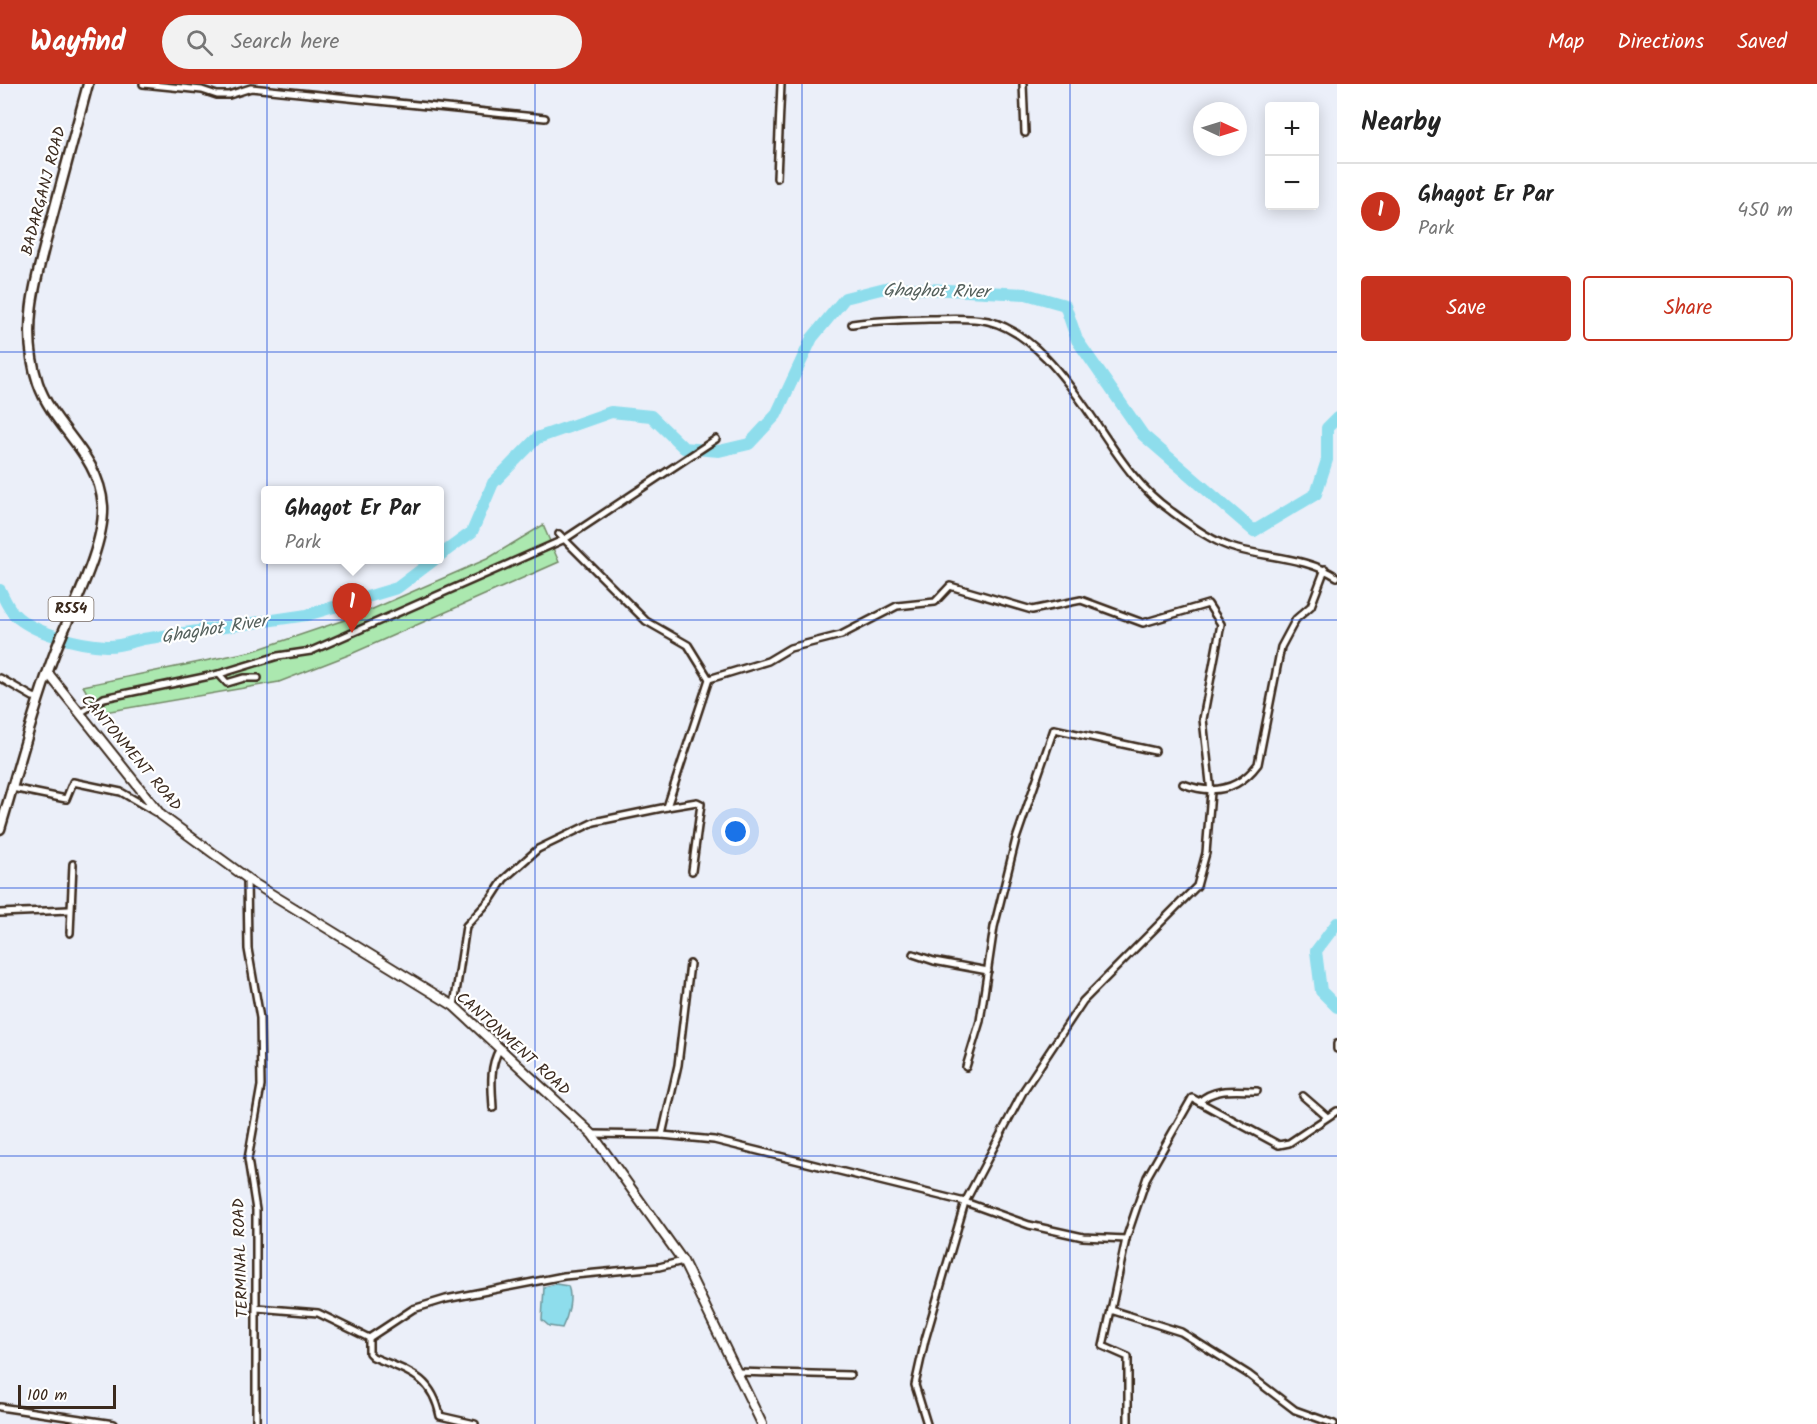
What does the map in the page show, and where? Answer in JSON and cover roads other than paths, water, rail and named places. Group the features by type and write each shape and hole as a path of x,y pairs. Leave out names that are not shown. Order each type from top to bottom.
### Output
{"main road":[{"name":"BADARGANJ ROAD","path":"0,829 54,654 100,533 103,507 98,483 84,452 39,386 29,352 29,324 35,281 88,84"}],"street":[{"path":"143,84 202,90 217,95 229,95 251,88 545,118"},
{"path":"777,178 781,84"},
{"path":"1023,84 1025,133"},
{"path":"852,324 876,320 968,319 988,321 1015,332 1027,340 1058,374 1090,414 1129,472 1167,509 1197,529 1234,548 1325,569 1337,577"},
{"path":"80,713 104,698 219,674 278,657 310,651 565,539 716,439"},
{"path":"559,534 646,621 688,645 710,679"},
{"path":"1183,784 1211,792 1221,790 1251,774 1258,764 1281,647 1296,619 1311,606 1325,569"},
{"path":"710,679 768,661 790,648 841,635 897,606 935,602 950,586 1032,610 1081,600 1143,623 1208,604 1221,624 1203,719 1211,792 1206,853 1197,886 1083,1001 1024,1090 965,1202 925,1340 915,1385 927,1424"},
{"name":"CANTONMENT ROAD","path":"48,673 161,815 247,878 454,1006 592,1134 683,1261 762,1424"},
{"path":"219,674 227,683 244,678 258,678"},
{"path":"0,678 33,697 40,698"},
{"path":"667,807 710,679"},
{"path":"966,1067 980,1021 994,927 1016,839 1054,729 1155,751"},
{"path":"12,788 66,799 73,782 121,792 161,815"},
{"path":"454,1006 466,926 491,899 504,879 538,849 594,822 697,802 701,804 692,871"},
{"path":"70,933 69,910 73,864"},
{"name":"TERMINAL ROAD","path":"247,878 248,949 260,1030 261,1086 248,1159 256,1210 256,1424"},
{"path":"0,913 69,910"},
{"path":"913,954 934,961 988,971"},
{"path":"662,1135 678,1065 690,964"},
{"path":"493,1108 492,1075 494,1058 499,1050"},
{"path":"1199,1102 1207,1095 1224,1090 1257,1091"},
{"path":"1303,1096 1326,1116"},
{"path":"1128,1424 1128,1357 1103,1346 1126,1239 1147,1177 1191,1098 1279,1145 1289,1143 1326,1116 1337,1111"},
{"path":"592,1134 662,1135 714,1140 965,1202 1029,1225 1083,1237 1126,1239"},
{"path":"369,1338 413,1310 446,1299 564,1275 659,1267 683,1261"},
{"path":"257,1308 318,1313 369,1338"},
{"path":"1111,1310 1181,1332 1248,1374 1295,1410 1334,1424"},
{"path":"369,1338 369,1353 373,1358 416,1375 437,1403 440,1416 475,1424"},
{"path":"736,1372 850,1375"},
{"path":"0,1407 114,1424"}],"water":[{"path":"556,1284 568,1286 570,1296 562,1328 549,1326 542,1320 544,1287"}],"waterway":[{"name":"Ghaghot River","path":"444,552 472,532 493,483 537,438 611,412 651,416 684,448 719,451 749,444 776,415 812,338 845,298 889,287 1026,294 1065,305 1077,340 1143,435 1254,531 1316,494 1327,460 1327,428 1337,418"},
{"name":"Ghaghot River","path":"0,590 12,612 32,627 57,637 111,646 143,639 307,615 397,588 429,564"},
{"name":"Ghaghot River","path":"1337,923 1316,951 1321,991 1337,1007"}],"place":[{"name":"Ghagot Er Par","path":"352,633"}]}
